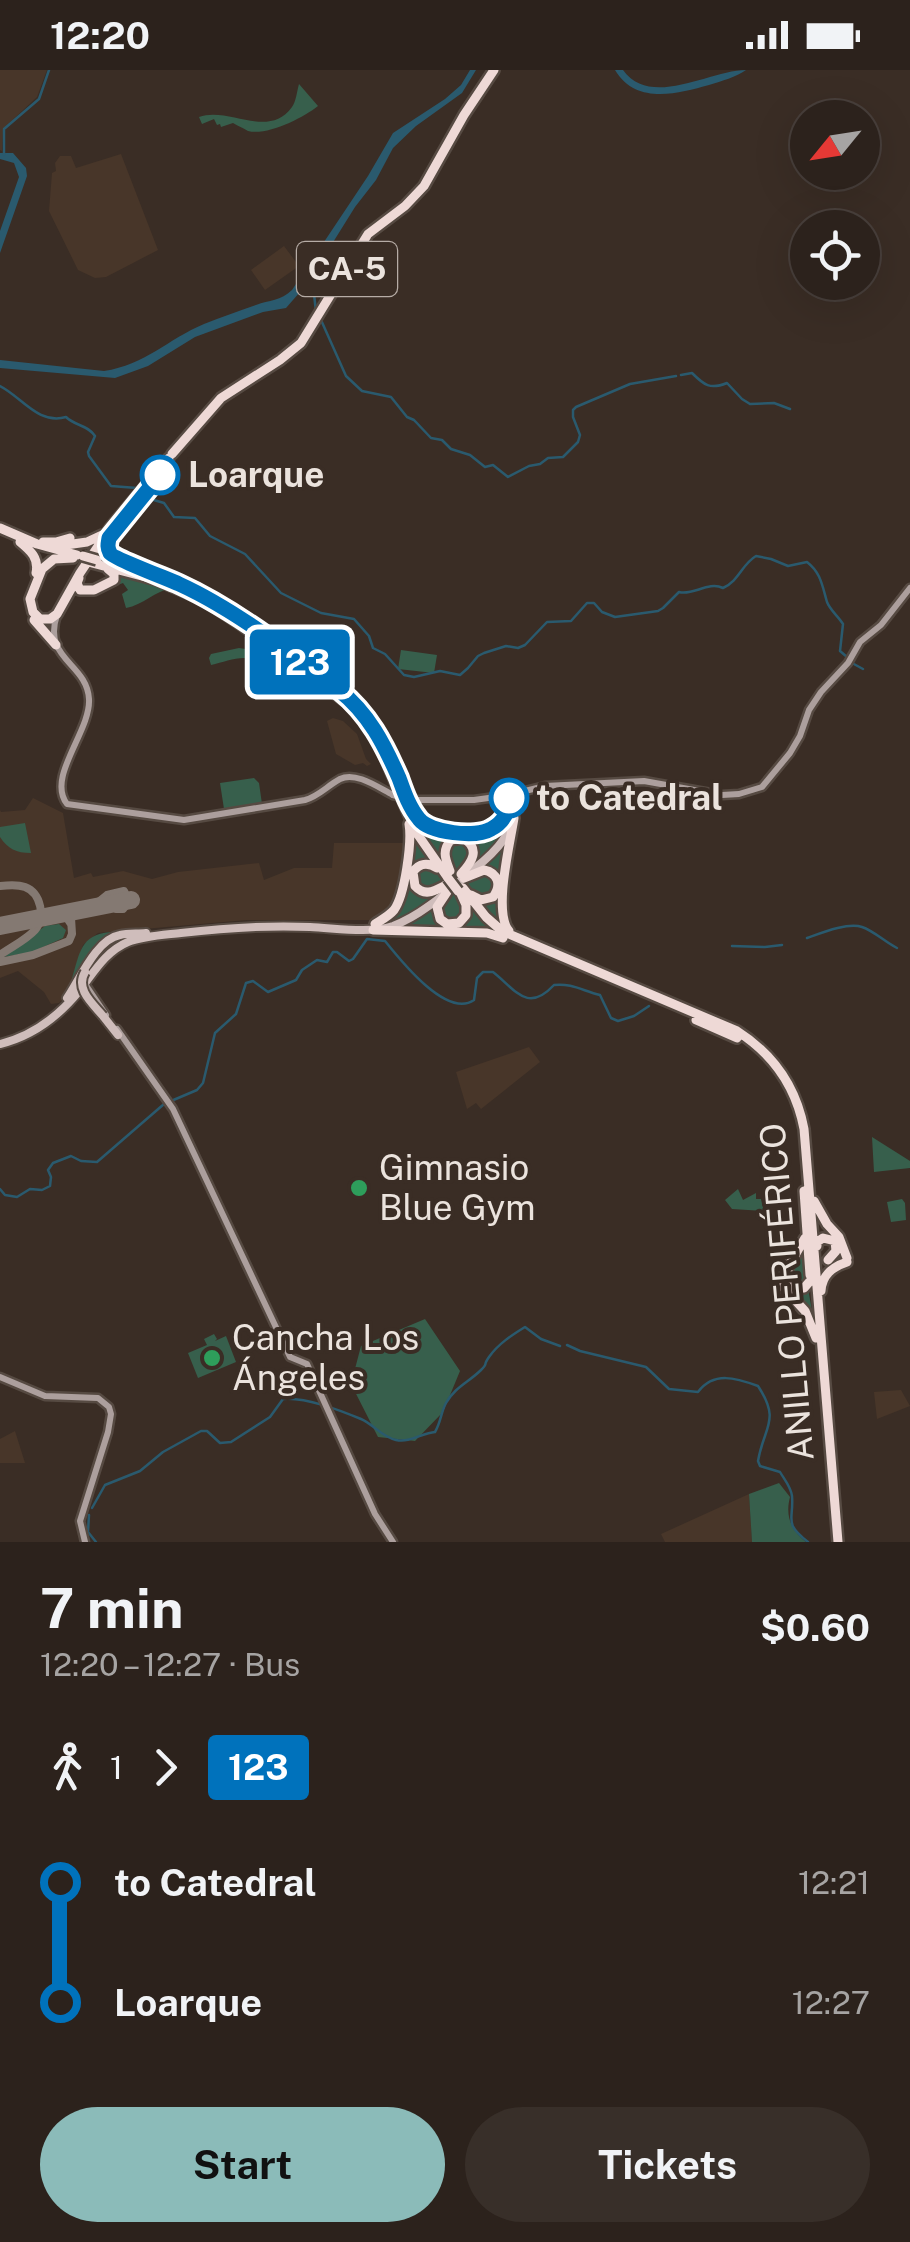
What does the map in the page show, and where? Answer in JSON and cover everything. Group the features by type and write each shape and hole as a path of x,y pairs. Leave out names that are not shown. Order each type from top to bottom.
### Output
{"highway":[{"name":"CA-5","path":"50,622 111,527 221,398 301,343 368,234 424,186 494,70"},
{"name":"CA-5","path":"97,548 173,456"},
{"path":"123,520 109,538 112,556 162,577"},
{"path":"50,547 95,540 111,527"},
{"path":"0,529 41,541 70,538"},
{"name":"ANILLO PERIFÉRICO","path":"0,529 87,560 162,577 221,605 351,701 383,742 410,808"},
{"name":"ANILLO PERIFÉRICO","path":"0,529 20,542 158,580 204,600 243,626 348,703 370,728 426,840 485,923 508,937 734,1036 758,1054 779,1078 792,1106 799,1140 836,1542"},
{"path":"20,542 36,559 27,606 31,615 50,622"},
{"path":"50,622 35,615 30,596 39,574 54,559 87,560 114,574 114,580 84,591 78,587 80,573"},
{"path":"50,622 56,646"},
{"path":"410,808 430,828 477,834 502,820 510,798"},
{"path":"374,927 396,906 401,894 411,834 410,808"},
{"path":"374,927 508,937 501,915 514,818"},
{"name":"ANILLO PERIFÉRICO","path":"508,937 720,1023 736,1024 772,1053 801,1116 810,1188 836,1542"},
{"path":"810,1188 818,1211 836,1232 848,1257 824,1278 820,1324"},
{"path":"782,1278 802,1245 806,1220"},
{"path":"815,1258 817,1242 829,1238 837,1248 828,1260"},
{"path":"782,1278 794,1289 804,1288 811,1280"},
{"path":"782,1278 804,1310 816,1338"}],"main road":[{"path":"56,646 84,682 90,698 84,727 63,774 61,795 67,804 196,819 305,800 347,777 394,795 410,808 510,798 545,786 644,781 739,794 762,787 790,753 817,698 848,663 860,642 910,588"},
{"path":"0,1043 50,1016 113,952 138,939 266,926 390,927 412,916 500,847 514,818 510,798"},
{"path":"456,882 502,838 510,798"},
{"path":"118,1034 82,988 81,978 108,944 126,935 242,923 374,927"},
{"path":"0,1043 24,1036 50,1021 110,944"},
{"path":"83,980 89,995 173,1109 290,1357 304,1362 374,1514 393,1542"},
{"path":"83,980 144,1069"},
{"path":"0,1377 45,1396 98,1398 112,1414 80,1522 85,1542"}],"shaded area":[{"path":"0,70 47,70 37,97 3,129 2,151 0,150"},
{"path":"121,154 158,250 106,277 95,278 78,270 49,211 52,173 60,156 71,156 76,168"},
{"path":"284,246 299,266 265,290 251,270"},
{"path":"327,721 343,721 357,734 371,764 355,765 336,754"},
{"path":"33,798 63,813 74,878 123,871 152,879 178,872 259,863 264,880 294,868 332,868 334,843 407,843 401,886 392,907 375,920 247,920 98,933 83,945 67,995 59,1003 51,1004 44,992 18,971 0,978 0,810 25,810"},
{"path":"529,1047 540,1062 481,1109 476,1103 467,1109 456,1072"},
{"path":"901,1390 910,1406 877,1419 874,1392"},
{"path":"15,1431 25,1463 0,1463 0,1439"},
{"path":"749,1494 752,1542 665,1542 661,1534"}],"green space":[{"path":"299,84 318,106 275,128 248,131 233,123 221,127 214,119 202,124 199,117 223,115 272,121 292,107"},
{"path":"115,571 172,588 126,608 122,594 128,590 123,583 115,586"},
{"path":"239,648 267,658 263,664 244,658 211,665 211,654"},
{"path":"401,650 437,655 434,673 398,669"},
{"path":"254,778 259,783 262,804 224,809 220,783"},
{"path":"514,802 501,904 514,936 375,924 391,913 401,894 408,816 431,828 490,830"},
{"path":"25,823 31,853 13,850 0,837 0,827"},
{"path":"59,924 66,930 63,938 32,952 4,957 45,926"},
{"path":"110,932 109,940 99,941 77,979 72,978 87,941"},
{"path":"872,1137 910,1161 910,1168 874,1172"},
{"path":"738,1189 743,1200 756,1193 764,1211 732,1209 725,1200"},
{"path":"902,1199 906,1220 891,1222 887,1202"},
{"path":"801,1247 806,1261 806,1284 811,1285 814,1321 810,1321 781,1278"},
{"path":"425,1319 460,1371 443,1412 415,1441 378,1437 351,1384 361,1346"},
{"name":"Cancha Los Ángeles","path":"214,1334 215,1341 226,1336 236,1362 198,1378 188,1353 207,1345 204,1339"},
{"path":"779,1483 790,1497 790,1522 806,1542 752,1542 749,1494"}],"water":[{"path":"470,70 476,70 462,93 393,148 307,284 286,308 263,312 195,337 148,366 115,378 0,368 0,360 104,371 119,368 204,324 288,294 393,133 445,99"},
{"path":"615,70 623,70 635,81 649,86 665,87 746,70 697,88 658,94 634,88"},
{"path":"0,153 13,153 26,168 27,176 0,253 0,231 19,177 14,163 0,159"}],"waterway":[{"path":"4,155 4,129 39,99 49,70"},
{"path":"308,282 316,312"},
{"path":"321,320 346,376 362,391 391,397 431,438 470,455 485,467 493,465 508,477 548,458 563,457 578,442 580,435 573,417 576,407 630,384 676,376"},
{"path":"681,375 692,373 712,386 727,383 750,404 774,403 790,409"},
{"path":"0,386 39,414 66,417 89,430 95,436 89,456 111,486 137,488"},
{"path":"147,498 164,503 174,517 195,518 210,536 245,554 281,593 321,613 354,619 369,636 373,648 385,654 404,675 414,677 440,671 460,675 484,653 525,645 547,622 571,621 587,603 594,603 602,612 615,617 658,611 679,592 723,588 756,556 788,566 807,562 812,566 828,605 843,624 840,651 847,657"},
{"path":"852,663 863,669"},
{"path":"807,938 856,926 897,948"},
{"path":"0,1189 5,1195 17,1197 30,1189 42,1190 50,1186 48,1170 53,1163 71,1156 97,1162 164,1104 197,1090 203,1083 215,1033 236,1014 246,983 253,981 268,992 296,980 302,970 317,960 327,962 333,952 349,961 353,959 367,939 385,941 425,985 451,1002 463,1004 474,1000 477,978 483,972 493,972 529,998 536,998 554,985 600,995 611,1018 618,1021 649,1006"},
{"path":"732,946 782,945"},
{"path":"92,1508 105,1485 140,1471 163,1452 201,1431 207,1431 220,1443 231,1442 270,1417 283,1399 333,1408 365,1421 391,1438 406,1440 435,1432 444,1406 454,1393 485,1366 501,1344 525,1327 560,1346"},
{"path":"567,1345 646,1367 669,1389 698,1392 711,1381 726,1378 758,1386 770,1416 758,1461 760,1466 780,1472 787,1483 792,1496 792,1525 808,1542"},
{"path":"89,1515 88,1532 96,1542"}],"taxiway":[{"path":"0,886 19,885 30,890 41,913 35,930 0,955"},
{"path":"91,908 107,895 124,891 129,901 123,909 110,904"},
{"path":"0,962 69,941 71,918 79,910"},
{"path":"58,915 71,924"}],"runway":[{"path":"0,926 131,900"}],"bus line":[{"name":"123","path":"160,475 109,538 112,556 221,605 339,690 374,727 411,808 423,824 437,830 483,833 508,812 509,798"}],"place":[{"name":"Loarque","path":"160,475"},
{"name":"to Catedral","path":"509,798"},
{"name":"Gimnasio Blue Gym","path":"359,1188"},
{"name":"Cancha Los Ángeles","path":"212,1358"}]}
